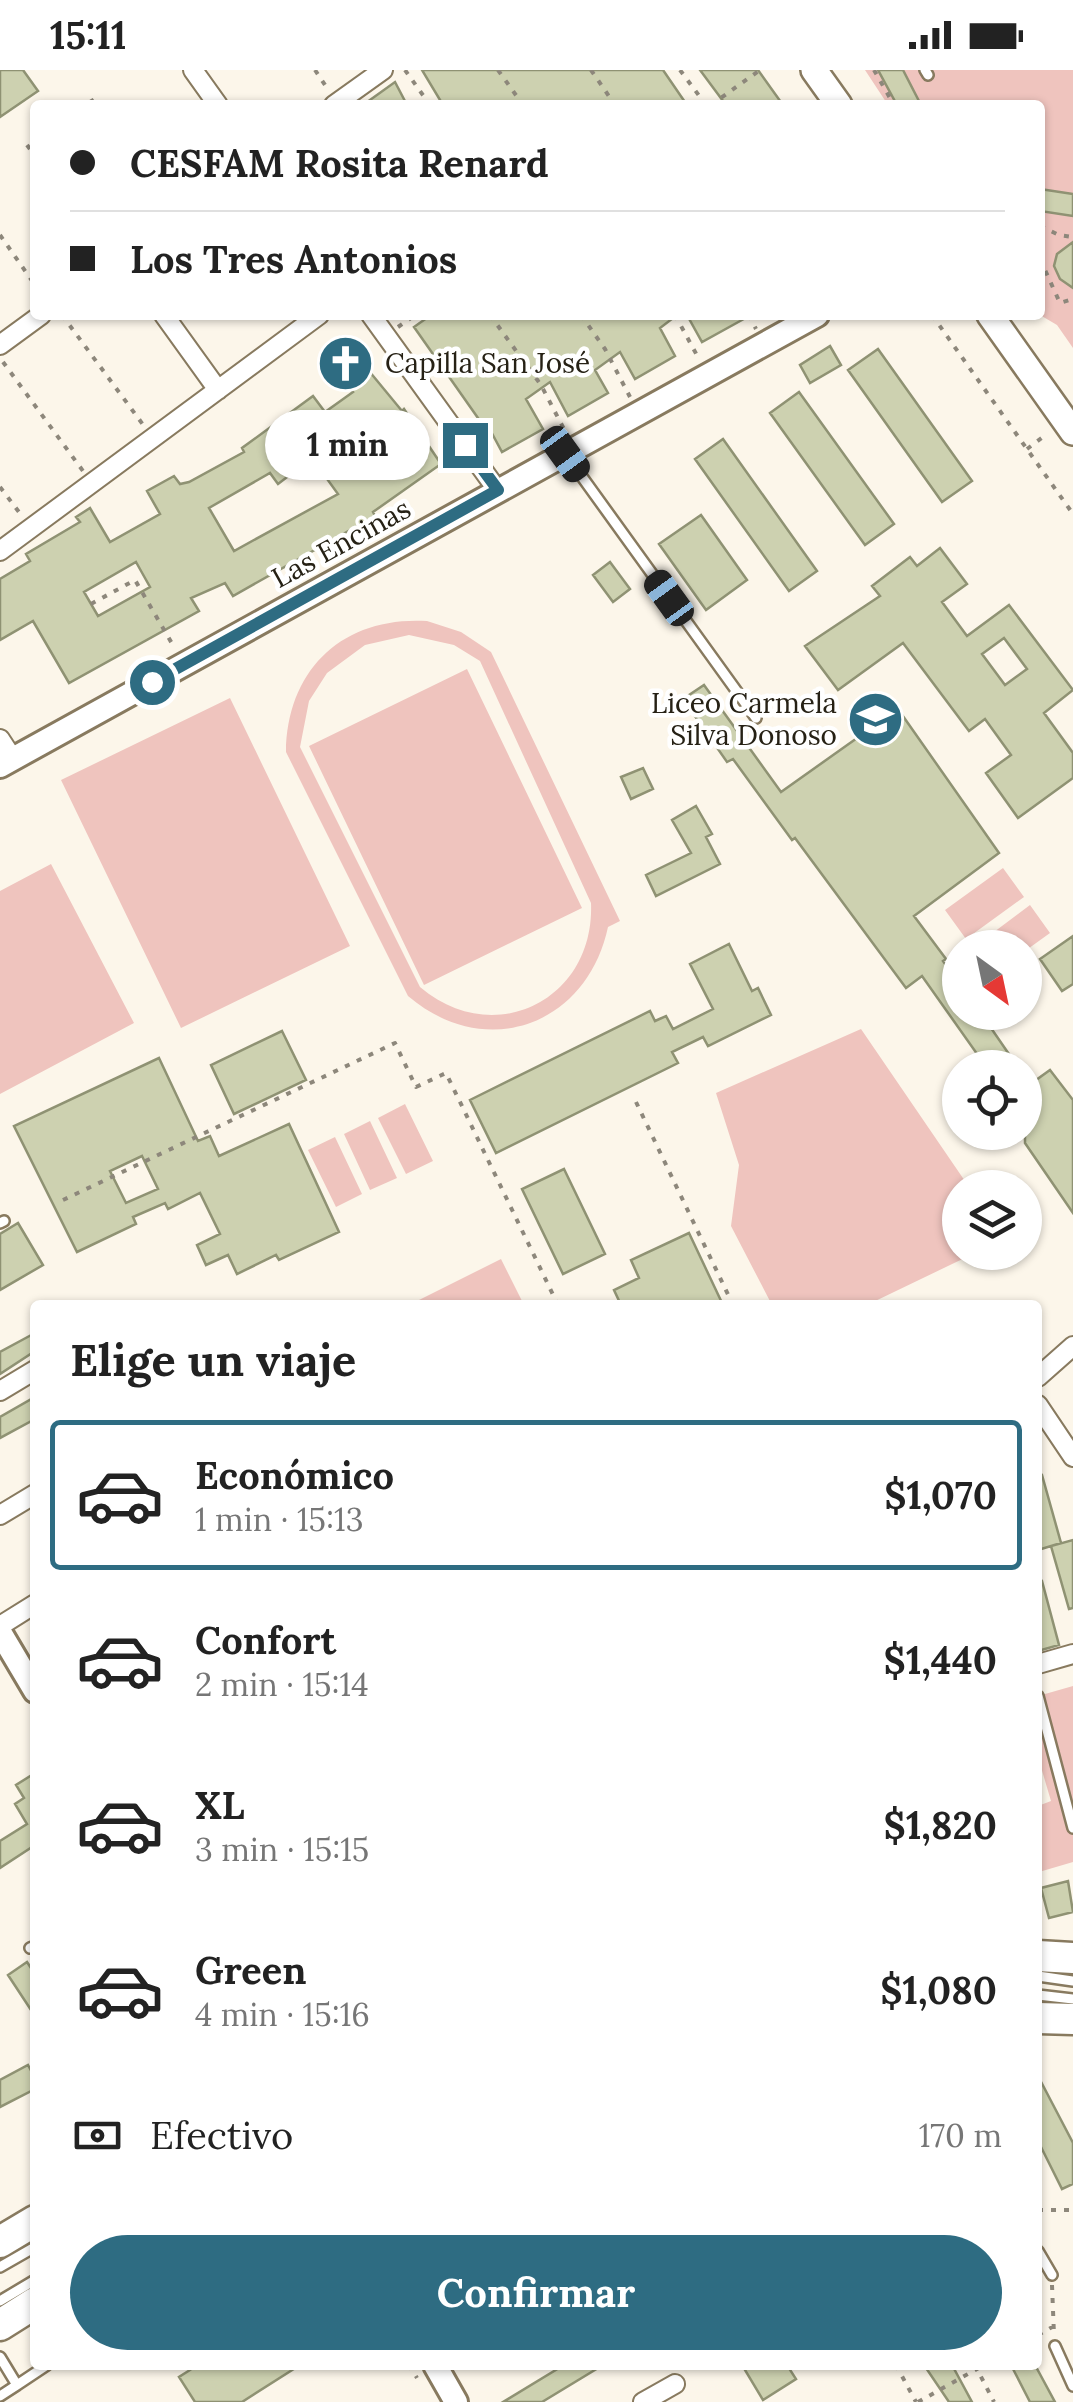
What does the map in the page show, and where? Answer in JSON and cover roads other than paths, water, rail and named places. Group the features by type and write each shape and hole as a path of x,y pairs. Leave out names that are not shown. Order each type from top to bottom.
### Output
{"main road":[{"path":"814,70 836,100"},
{"path":"994,320 1073,432"},
{"path":"1042,1956 1073,1958"},
{"path":"1042,2018 1073,2018"},
{"path":"0,2242 30,2224"},
{"path":"0,2325 30,2306"}],"street":[{"path":"193,70 214,100"},
{"path":"341,100 384,70"},
{"path":"2,354 36,320"},
{"path":"168,320 218,390"},
{"path":"0,551 312,320"},
{"path":"375,320 498,490"},
{"name":"Las Encinas","path":"4,755 184,664 808,320"},
{"path":"1042,1373 1073,1346"},
{"path":"0,1391 30,1373"},
{"path":"1042,1411 1073,1457"},
{"path":"0,1515 30,1497"},
{"path":"30,1608 0,1629 8,1664 30,1682"},
{"path":"1042,1663 1073,1654"},
{"path":"441,2370 453,2401"},
{"path":"642,2402 675,2384"}],"lane":[{"path":"565,454 756,718"},
{"path":"1042,1711 1073,1828"},
{"path":"1042,1977 1073,1981"},
{"path":"1042,1995 1073,1999"},
{"path":"0,2267 30,2249"},
{"path":"1042,2258 1052,2275"},
{"path":"0,2301 30,2283"},
{"path":"1055,2346 1073,2386"},
{"path":"0,2357 17,2385"},
{"path":"0,2396 40,2370"}],"place":[{"name":"Capilla San José","path":"346,363"},
{"name":"Liceo Carmela Silva Donoso","path":"876,719"}]}
